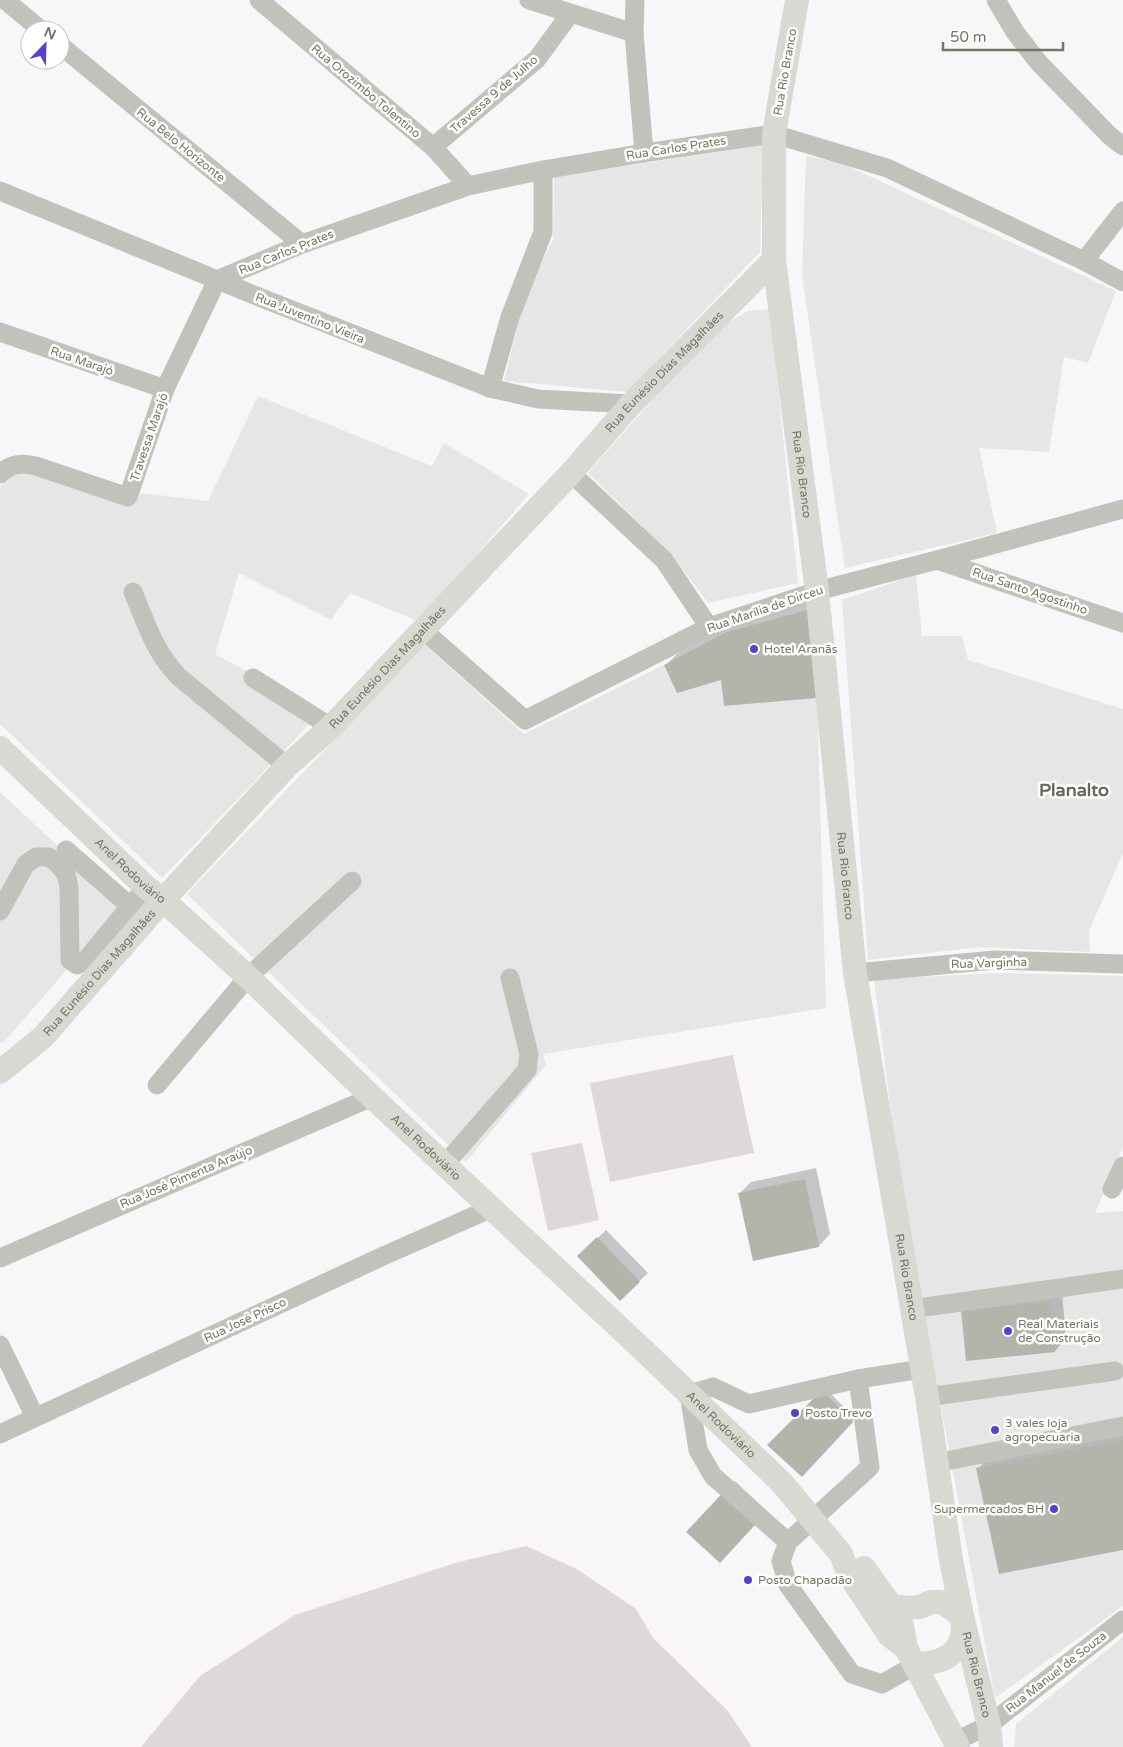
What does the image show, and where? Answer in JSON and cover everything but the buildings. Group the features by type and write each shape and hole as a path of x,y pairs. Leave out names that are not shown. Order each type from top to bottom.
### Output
{"main road":[{"name":"Rua Rio Branco","path":"796,0 774,134 774,260 817,591 855,973 927,1397 951,1560 990,1736"},
{"name":"Rua Eunésio Dias Magalhães","path":"1,1070 43,1037 155,893 287,766 331,727 571,473 631,404 774,260"},
{"name":"Anel Rodoviário","path":"0,748 248,977 372,1097 446,1164 782,1483 841,1554 848,1573 889,1635 910,1657"},
{"name":"Anel Rodoviário","path":"841,1554 861,1564 890,1606 902,1626 910,1657 957,1744"},
{"path":"890,1606 920,1607 931,1602 941,1592 947,1582 951,1560"},
{"path":"910,1657 930,1664 948,1658 958,1649 963,1635 962,1616 942,1602 931,1602"}],"street":[{"path":"5,0 29,20"},
{"name":"Rua Orozimbo Tolentino","path":"259,0 433,147 468,186"},
{"path":"529,0 634,32"},
{"path":"635,0 634,32 644,153"},
{"path":"996,0 1015,32 1039,63 1110,136 1123,146"},
{"name":"Travessa 9 de Julho","path":"433,147 537,59 570,14"},
{"name":"Rua Belo Horizonte","path":"70,53 302,244"},
{"name":"Rua Carlos Prates","path":"217,280 302,244 468,186 544,170 644,153 774,134 887,168 1084,261 1123,282"},
{"path":"490,388 510,317 543,232 544,170"},
{"name":"Rua Juventino Vieira","path":"0,191 259,297 490,388 538,399 631,404"},
{"path":"1084,261 1123,211"},
{"path":"259,297 254,285 257,271 266,259"},
{"name":"Travessa Marajó","path":"0,474 7,467 21,462 128,498 165,389 217,280"},
{"name":"Rua Marajó","path":"4,338 165,389"},
{"path":"571,473 664,560 709,627"},
{"name":"Rua Marília de Dirceu","path":"424,630 525,720 709,627 817,591 1123,509"},
{"name":"Rua Santo Agostinho","path":"938,560 1123,622"},
{"path":"134,592 155,646 166,663 179,677 287,766"},
{"path":"253,678 331,727"},
{"path":"66,850 130,906"},
{"path":"0,911 26,864 36,857 49,857 54,860 66,874 69,886 70,960 77,965 85,961 130,906 155,893"},
{"path":"158,1085 248,977 352,881"},
{"name":"Rua Varginha","path":"855,973 994,960 1123,964"},
{"path":"446,1164 527,1070 529,1054 510,978"},
{"name":"Rua José Pimenta Araújo","path":"0,1258 372,1097"},
{"path":"1112,1189 1123,1166"},
{"name":"Rua José Prisco","path":"0,1434 381,1257 492,1208"},
{"path":"911,1309 1123,1279"},
{"path":"0,1345 35,1417"},
{"path":"788,1542 713,1476 698,1450 689,1394 713,1387 749,1404 858,1379 922,1368"},
{"path":"927,1397 1115,1371"},
{"path":"858,1379 870,1467 788,1542 781,1561 788,1585 852,1674 882,1684 910,1657"},
{"path":"936,1463 1123,1426"},
{"name":"Rua Manuel de Souza","path":"957,1744 990,1736 1123,1620"}],"shaded area":[{"path":"763,145 760,252 627,392 504,381 526,291 553,240 554,177"},
{"path":"806,156 841,163 1116,291 1088,363 1064,357 1049,452 979,448 997,533 845,568 802,276"},
{"path":"770,309 798,583 708,603 671,554 588,473 713,331 748,311"},
{"path":"258,396 432,466 444,443 529,494 456,579 415,620 350,593 331,620 239,573 215,654 322,711 162,878 0,724 0,488 7,475 23,468 131,506 141,493 208,501"},
{"path":"916,575 922,636 962,636 968,660 1123,709 1123,853 1089,931 1090,952 979,947 868,960 842,600"},
{"path":"808,610 817,698 826,1008 543,1054 546,1065 466,1162 187,894 425,645 524,734 727,632"},
{"path":"0,792 122,906 4,1042 0,1043"},
{"path":"1005,973 1123,976 1123,1147 1095,1213 1123,1211 1123,1606 995,1698 902,1197 874,979"},
{"path":"733,1055 754,1153 610,1182 590,1083"},
{"path":"582,1143 599,1220 548,1231 531,1153"},
{"path":"526,1546 575,1568 636,1609 653,1638 727,1710 752,1747 141,1747 200,1676 295,1615 455,1563"},
{"path":"1123,1637 1123,1747 1014,1747 1016,1724"}],"place":[{"name":"Hotel Aranãs","path":"754,649"},
{"name":"Real Materiais de Construção","path":"1008,1331"},
{"name":"Posto Trevo","path":"795,1413"},
{"name":"3 vales loja agropecuaria","path":"995,1430"},
{"name":"Supermercados BH","path":"1054,1509"},
{"name":"Posto Chapadão","path":"748,1580"}],"district":[{"name":"Planalto","path":"1074,790"}]}
